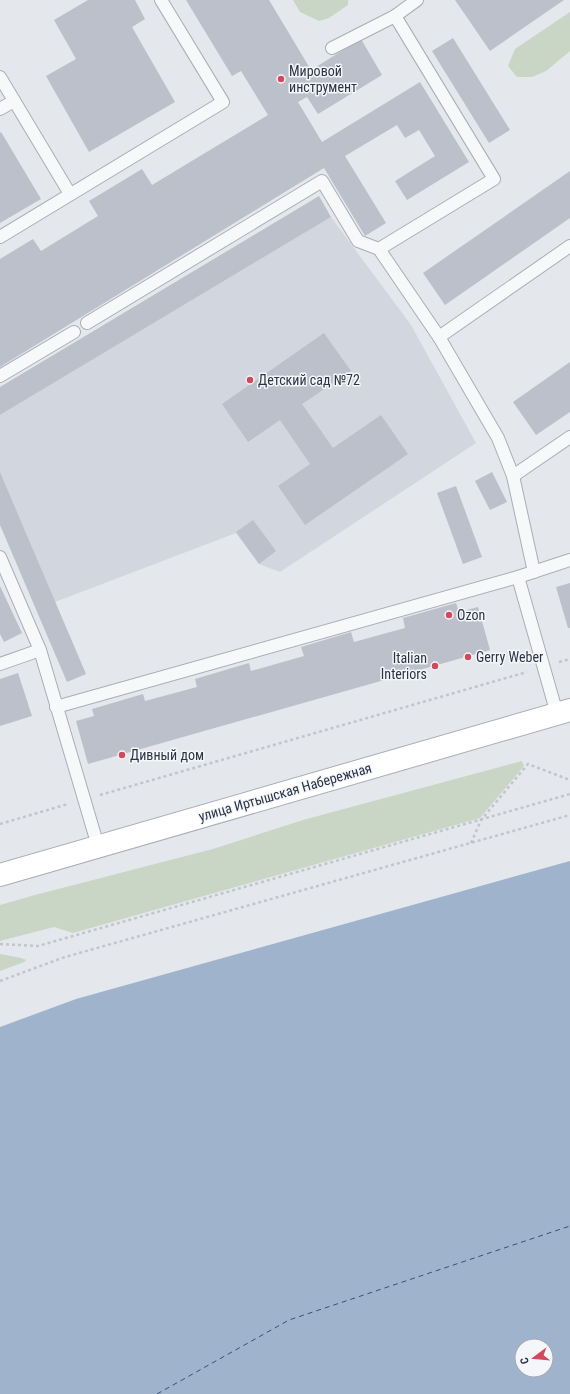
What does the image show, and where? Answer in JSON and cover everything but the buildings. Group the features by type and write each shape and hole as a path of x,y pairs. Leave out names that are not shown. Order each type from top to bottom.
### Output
{"main road":[{"name":"улица Иртышская Набережная","path":"0,875 564,712"}],"lane":[{"path":"0,237 222,102 161,0"},
{"path":"332,48 395,16 417,0"},
{"path":"379,249 494,179 395,16"},
{"path":"0,77 70,194"},
{"path":"0,109 14,101"},
{"path":"87,323 322,181 358,241 379,249 439,337 498,438 513,476 534,572"},
{"path":"439,337 570,246"},
{"path":"0,376 74,332"},
{"path":"513,476 570,437"},
{"path":"0,557 40,650 98,846"},
{"path":"56,706 518,577 570,560"},
{"path":"518,577 544,667 564,712"},
{"path":"0,664 40,650"}],"path":[{"path":"0,824 570,659"},
{"path":"471,843 481,820 528,764 570,780"},
{"path":"0,944 38,946 570,794"},
{"path":"0,981 65,957 570,815"}],"shaded area":[{"name":"Детский сад №72","path":"331,217 411,325 476,443 280,572 259,564 236,533 55,602 0,472 0,415"}],"green space":[{"path":"293,0 348,0 348,5 329,18 319,21 300,12"},
{"path":"570,12 570,51 546,71 532,77 517,77 508,66 515,49"},
{"path":"522,761 524,766 480,818 73,933 54,927 0,941 0,905 213,849 303,820"},
{"path":"0,954 21,958 26,960 0,971"}],"water":[{"path":"570,861 570,1394 0,1394 0,1027 76,999"}],"ferry route":[{"path":"157,1394 289,1320 570,1226"}],"place":[{"name":"Мировой инструмент","path":"281,79"},
{"name":"Детский сад №72","path":"250,380"},
{"name":"Ozon","path":"449,615"},
{"name":"Gerry Weber","path":"468,657"},
{"name":"Italian Interiors","path":"435,666"},
{"name":"Дивный дом","path":"122,755"}]}
